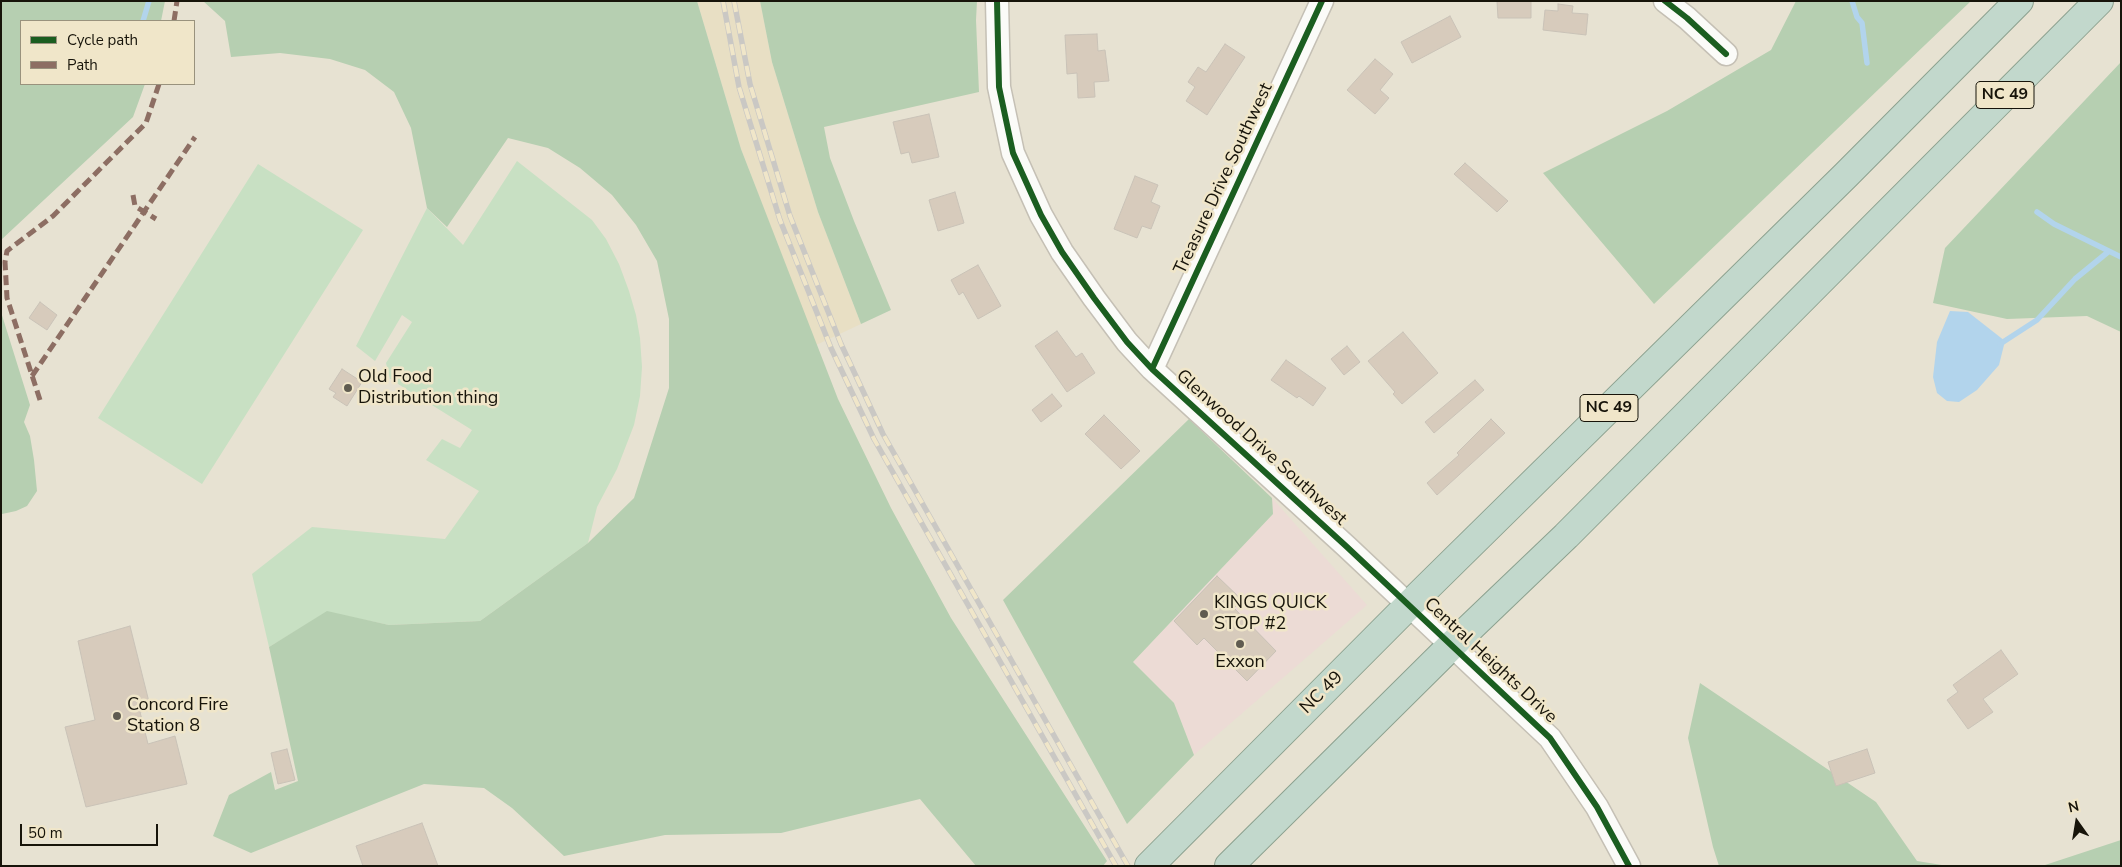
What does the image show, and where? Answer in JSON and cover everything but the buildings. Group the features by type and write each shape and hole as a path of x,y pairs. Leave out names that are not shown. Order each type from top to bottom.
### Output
{"highway":[{"name":"NC 49","path":"1149,866 1409,605 2019,1"},
{"name":"NC 49","path":"1230,865 1451,646 1566,536 2099,1"}],"street":[{"name":"Glenwood Drive Southwest","path":"997,1 999,87 1013,153 1041,215 1062,252 1122,335 1152,369 1347,546 1409,605"},
{"path":"1665,1 1687,18 1726,54"},
{"name":"Treasure Drive Southwest","path":"1152,369 1328,2"},
{"name":"Central Heights Drive","path":"1409,605 1550,738 1597,807 1629,866"}],"shaded area":[{"path":"697,1 760,1 772,62 818,212 861,324 816,345 741,149"},
{"path":"1272,498 1367,605 1194,755 1174,703 1133,662 1273,514"}],"green space":[{"path":"1,1 165,1 161,20 20,20 20,85 145,85 133,117 1,240"},
{"path":"203,1 697,1 741,149 838,399 891,508 951,618 1107,861 1103,866 976,866 920,799 781,833 665,835 564,856 512,808 484,788 424,784 251,853 213,836 229,795 271,772 275,790 298,781 269,647 327,611 389,625 480,621 588,543 634,498 669,388 669,319 657,261 636,225 612,195 580,168 548,148 508,138 447,227 427,208 411,128 394,92 365,70 330,59 280,53 231,57 225,21"},
{"path":"760,1 977,1 979,92 824,127 830,158 891,310 861,324 818,212 772,62"},
{"path":"1796,1 1971,1 1654,304 1543,173 1667,111 1771,50"},
{"path":"2121,62 2121,332 2087,316 2007,319 1933,303 1945,248"},
{"path":"517,161 592,220 606,239 619,264 636,315 642,367 640,396 634,425 617,469 597,507 588,543 480,621 389,625 327,612 269,647 252,574 312,527 445,539 479,491 426,460 442,439 460,448 472,430 390,379 386,363 412,322 402,315 375,361 356,346 427,208 463,245"},
{"path":"258,164 363,230 202,484 98,418"},
{"path":"1,312 30,405 24,422 30,436 37,491 27,506 2,514"},
{"path":"1189,419 1272,498 1273,514 1133,662 1174,703 1194,755 1127,824 1003,600"},
{"path":"1700,683 1876,802 1917,861 1948,866 1719,866 1688,738"},
{"path":"2121,840 2121,866 2042,866"}],"water":[{"path":"1950,311 1968,312 2005,341 1999,365 1977,390 1959,402 1947,401 1937,393 1933,377 1937,342"}],"waterway":[{"path":"143,20 149,1"},
{"path":"1852,1 1857,17 1862,23 1867,63"},
{"path":"2037,212 2054,224 2121,257"},
{"path":"2000,344 2037,320 2075,279 2108,252"}],"railway":[{"path":"723,1 739,87 780,220 831,348 874,439 1116,866"},
{"path":"734,1 750,84 790,216 841,344 883,434 1128,866"}],"marked path":[{"path":"174,20 177,1"},
{"path":"40,400 7,298 5,262 7,251 53,216 146,123 159,85"},
{"path":"32,376 195,137"},
{"path":"133,195 135,206 156,219"}],"cycle path":[{"path":"997,1 999,87 1013,153 1041,215 1062,252 1094,298 1127,342 1152,369 1347,547 1550,738 1597,807 1629,866"},
{"path":"1152,369 1322,1"},
{"path":"1665,1 1687,18 1726,54"}],"place":[{"name":"Old Food Distribution thing","path":"348,388"},
{"name":"KINGS QUICK STOP #2","path":"1204,614"},
{"name":"Exxon","path":"1240,644"},
{"name":"Concord Fire Station 8","path":"117,716"}]}
